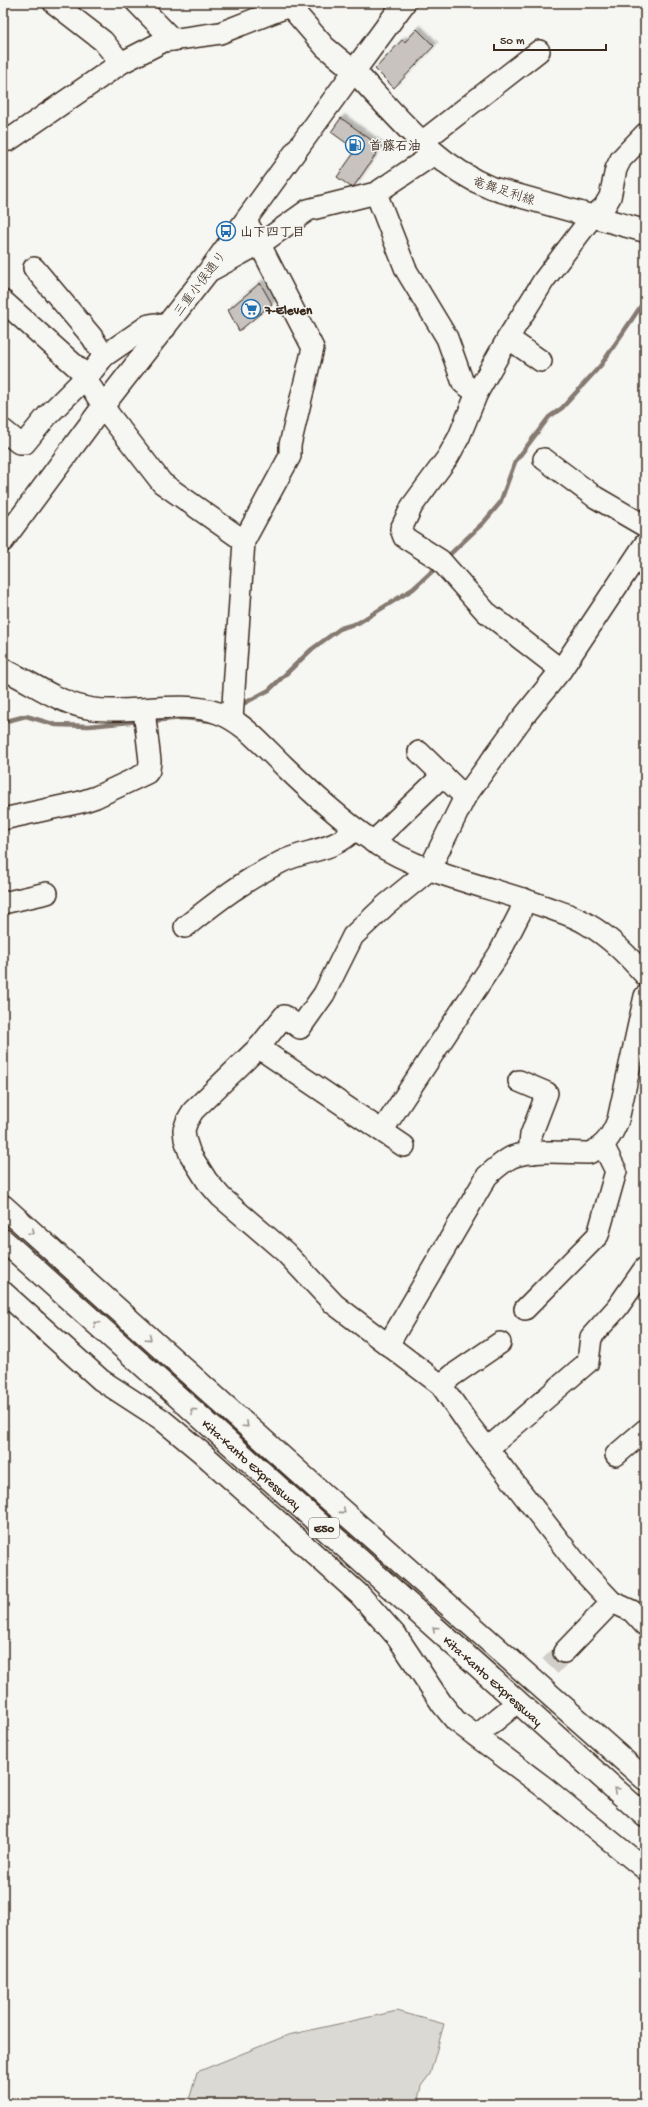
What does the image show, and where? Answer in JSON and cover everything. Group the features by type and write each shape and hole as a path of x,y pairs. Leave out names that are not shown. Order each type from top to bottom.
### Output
{"main road":[{"name":"三重小俣通り","path":"354,71 404,3"},
{"name":"竜舞足利線","path":"354,71 428,148 456,171 484,185 645,231"},
{"name":"Kita-Kanto Expressway","path":"3,1206 322,1493 645,1779"},
{"name":"Kita-Kanto Expressway","path":"3,1240 645,1816"}],"street":[{"path":"54,3 103,42 121,63"},
{"path":"137,3 172,40"},
{"path":"6,138 121,63 164,41 220,33 288,5 325,47 354,71"},
{"path":"208,272 260,244 308,210 376,193 539,51"},
{"name":"三重小俣通り","path":"3,541 104,406 208,272 354,71"},
{"path":"561,670 486,612 440,560 404,537 401,529 412,506 448,457 460,437 478,393 508,338 544,280 592,217 604,207 610,197 616,169 620,159 645,134"},
{"path":"376,193 406,270 447,338 463,383 478,393"},
{"path":"232,719 244,541 290,456 290,445 312,348 260,244 246,220"},
{"path":"34,268 92,337 104,356"},
{"path":"3,301 79,368 85,380 110,416 162,483 244,541"},
{"path":"3,430 19,443 25,443 47,416 85,380 104,356 150,325 155,324 164,328"},
{"path":"508,338 541,361"},
{"path":"544,459 595,496 645,526"},
{"path":"642,556 561,670 520,721 465,798 429,870 386,905 353,936 324,994 300,1028 284,1016 260,1046 193,1111 184,1130 185,1139 190,1154 207,1181 221,1197 285,1252 334,1304 441,1385 487,1449 581,1569 612,1602 632,1611 645,1625"},
{"path":"3,669 24,678 42,691 72,704 94,709 206,709 232,719 309,790 355,829 374,842 406,860 429,870 524,899 586,923 604,934 645,975"},
{"path":"6,819 86,800 146,774 149,770 150,761 144,710"},
{"path":"420,752 465,798"},
{"path":"374,842 443,775"},
{"path":"185,927 234,888 261,872 284,860 323,850 348,837 355,829"},
{"path":"3,903 46,893"},
{"path":"382,1131 499,954 520,913 524,899"},
{"path":"388,1345 487,1176 501,1164 514,1157 533,1153 589,1153 597,1150 610,1138 618,1120 645,996"},
{"path":"260,1046 268,1054 404,1146"},
{"path":"519,1081 547,1093 530,1143 533,1153"},
{"path":"525,1309 598,1235 616,1171 603,1145"},
{"path":"487,1449 588,1362 591,1336 617,1308 645,1268"},
{"path":"3,1292 101,1380 162,1419 201,1452 360,1595 398,1638 442,1704 456,1721 567,1806 645,1870"},
{"path":"441,1385 452,1375 500,1343"},
{"path":"616,1456 645,1430"},
{"path":"564,1652 612,1602"},
{"path":"476,1736 506,1711"}],"shaded area":[{"path":"397,2011 444,2024 430,2074 421,2086 417,2104 188,2104 197,2072 288,2035"}],"building":[{"path":"417,29 434,46 394,88 375,69 402,40 405,42"},
{"path":"341,118 381,147 354,186 351,187 337,177 356,150 331,132"},
{"path":"260,283 272,304 239,331 228,310"}],"waterway":[{"path":"445,559 484,522 500,503 515,462 549,417 562,408 601,365 645,300"},
{"path":"239,706 269,690 312,649 341,628 358,623 413,589 439,565"},
{"path":"3,722 26,716 56,725 89,726 140,721"},
{"path":"151,721 183,718 212,721"}],"tunnel":[{"path":"507,1711 564,1652"}],"place":[{"name":"首藤石油","path":"355,145"},
{"name":"山下四丁目","path":"226,231"},
{"name":"7-Eleven","path":"251,309"}]}
